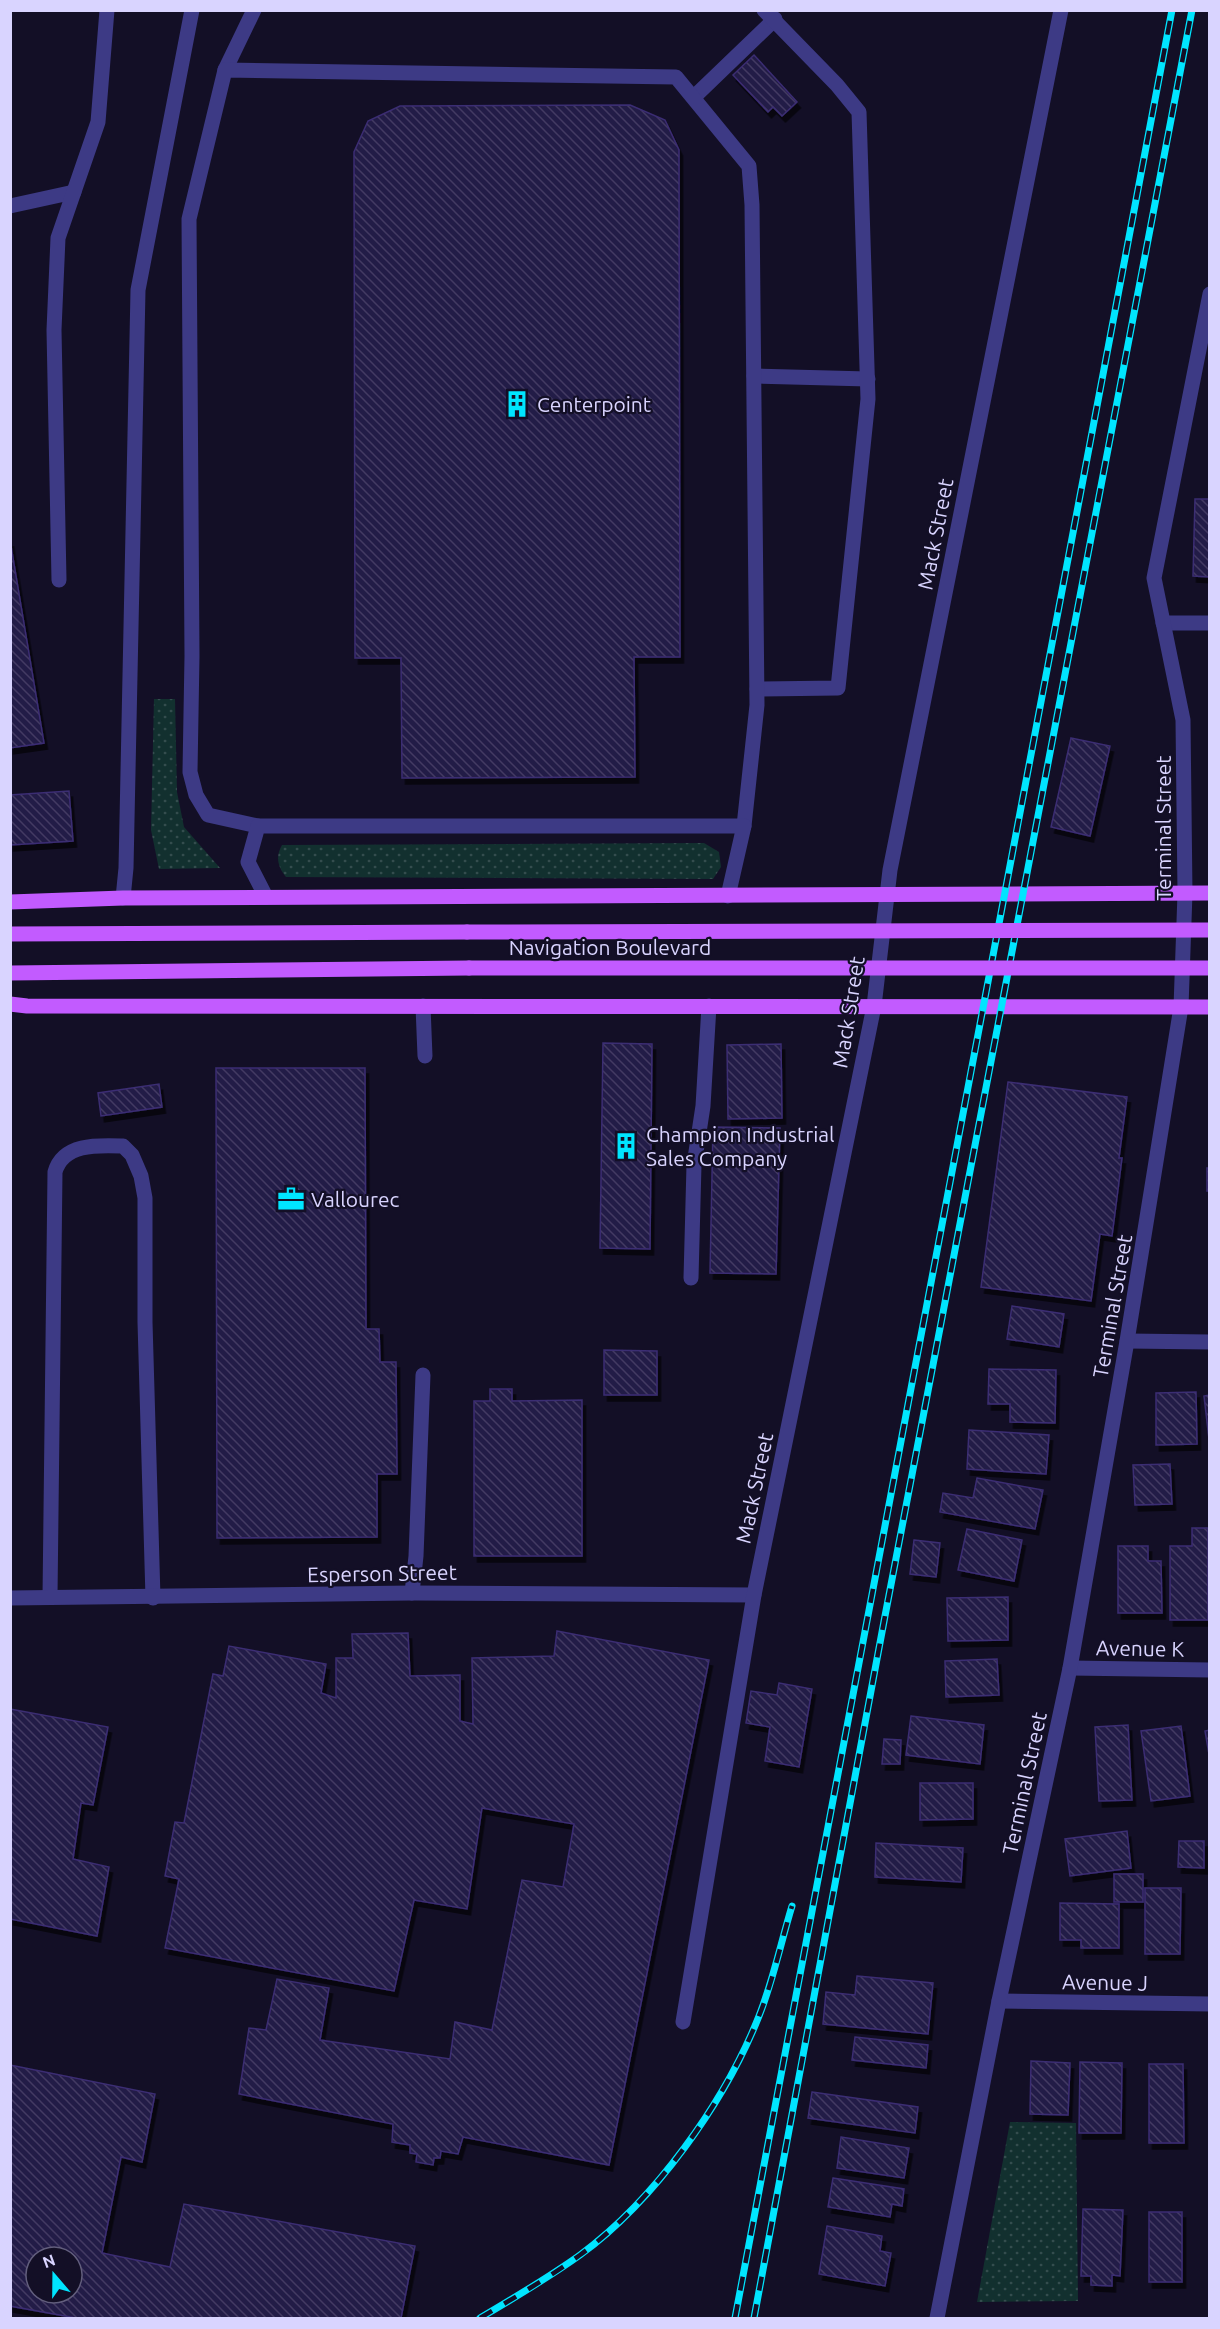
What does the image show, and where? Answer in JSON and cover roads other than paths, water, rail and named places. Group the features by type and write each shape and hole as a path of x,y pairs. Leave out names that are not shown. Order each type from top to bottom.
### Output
{"main road":[{"path":"10,902 123,898 1209,893"},
{"name":"Navigation Boulevard","path":"10,934 1209,930"},
{"name":"Navigation Boulevard","path":"10,973 469,968 1209,968"},
{"path":"10,1004 27,1006 1209,1007"}],"street":[{"path":"58,580 55,319 58,238 98,122 107,10"},
{"path":"123,898 127,856 138,290 192,10"},
{"path":"254,10 225,70 189,219 192,644 190,772 196,795 208,815 258,826 744,826"},
{"name":"Mack Street","path":"683,2022 754,1594 874,1006 885,895 1061,10"},
{"path":"694,97 770,15 837,85 859,112 868,399 838,688 757,689"},
{"path":"225,70 676,76 749,166 752,205 757,705 744,826 728,896"},
{"path":"10,206 74,192"},
{"name":"Terminal Street","path":"937,2319 999,2001 1070,1668 1127,1341 1181,1007 1185,893 1184,720 1154,578 1209,294"},
{"path":"753,376 868,379"},
{"path":"1163,623 1209,623"},
{"path":"258,826 248,862 266,897"},
{"path":"423,1006 425,1056"},
{"path":"691,1278 694,1164 703,1106 709,1006"},
{"path":"50,1597 55,1172 58,1161 67,1153 79,1148 108,1145 123,1146 132,1155 141,1176 145,1198 145,1322 153,1598"},
{"path":"1127,1341 1209,1342"},
{"path":"412,1593 416,1556 423,1375"},
{"name":"Esperson Street","path":"10,1598 412,1593 754,1594"},
{"name":"Avenue K","path":"1070,1668 1209,1670"},
{"name":"Avenue J","path":"999,2001 1209,2004"}],"railway":[{"path":"735,2318 1172,10"},
{"path":"754,2318 885,1616 1192,10"},
{"path":"480,2318 556,2272 608,2232 635,2207 685,2147 707,2115 745,2049 769,1989 792,1906"}],"place":[{"name":"Centerpoint","path":"517,404"},
{"name":"Champion Industrial Sales Company","path":"626,1146"},
{"name":"Vallourec","path":"291,1199"}]}
